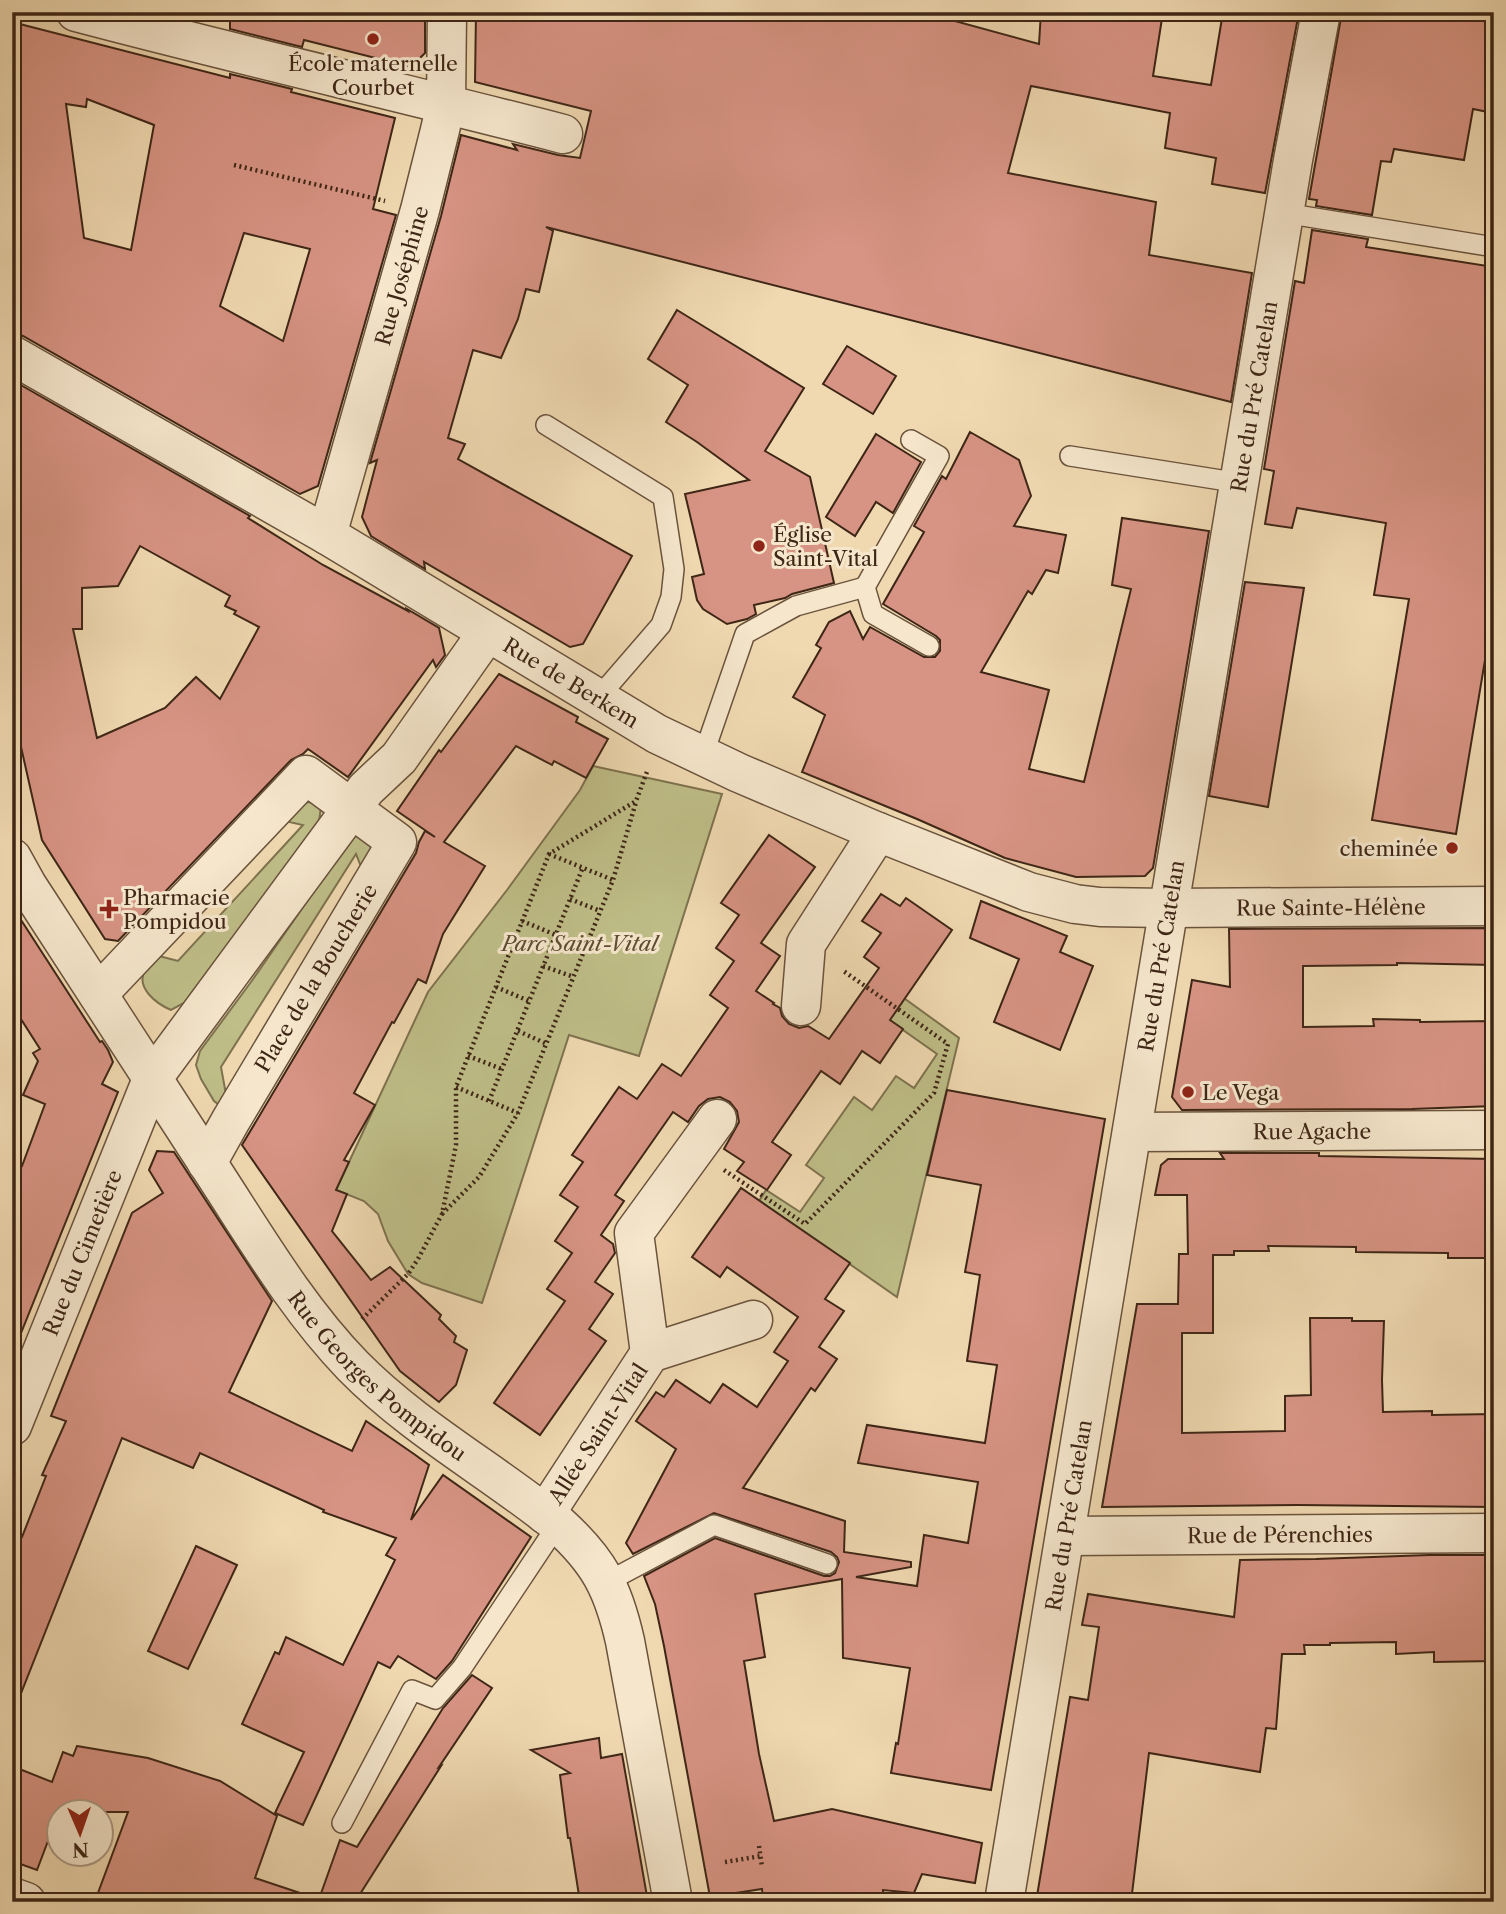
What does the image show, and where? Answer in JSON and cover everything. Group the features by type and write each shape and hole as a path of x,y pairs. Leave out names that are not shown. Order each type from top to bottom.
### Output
{"street":[{"path":"76,12 563,134"},
{"name":"Rue Joséphine","path":"327,535 420,209 446,104 447,12"},
{"name":"Rue du Pré Catelan","path":"1004,1902 1284,213 1321,12"},
{"name":"Rue de Berkem","path":"12,355 327,535 657,734 878,832 1029,892 1054,900 1100,907 1168,908"},
{"path":"152,1079 366,789 399,758 487,633"},
{"name":"Place de la Boucherie","path":"98,994 306,775 397,842 207,1163"},
{"path":"801,1006 806,944 878,832"},
{"name":"Rue Georges Pompidou","path":"12,858 291,1292 334,1345 401,1408 552,1519 578,1542 607,1582 625,1641 673,1902"},
{"name":"Rue Sainte-Hélène","path":"1168,908 1494,906"},
{"name":"Rue du Cimetière","path":"12,1426 152,1079"},
{"name":"Allée Saint-Vital","path":"552,1519 650,1353 634,1233 717,1119"},
{"name":"Rue Agache","path":"1132,1132 1494,1130"},
{"name":"Allée Saint-Vital","path":"650,1353 753,1320"},
{"name":"Rue de Pérenchies","path":"1065,1536 1494,1533"},
{"path":"12,1897 26,1902"}],"lane":[{"path":"1284,213 1494,247"},
{"path":"546,425 663,497 674,569 671,597 661,625 597,699"},
{"path":"703,756 745,634 796,606 864,587 939,456 911,440"},
{"path":"1070,456 1240,483"},
{"path":"864,587 873,614 929,646"},
{"path":"342,1823 412,1690 435,1699 462,1668 552,1519"},
{"path":"607,1582 714,1525 827,1564"}],"path":[{"path":"234,165 420,209"},
{"path":"442,1214 479,1177 518,1113 613,880 636,801 646,779 657,734"},
{"path":"334,1345 408,1274 442,1214 456,1145 456,1087 549,854 636,801"},
{"path":"549,854 613,880"},
{"path":"489,1101 583,867"},
{"path":"570,899 600,911"},
{"path":"522,921 556,934"},
{"path":"694,1150 805,1224 934,1094 948,1044 806,944"},
{"path":"543,966 574,977"},
{"path":"496,987 529,1002"},
{"path":"517,1031 547,1044"},
{"path":"468,1056 502,1069"},
{"path":"456,1087 518,1113"},
{"path":"760,1846 762,1867"},
{"path":"724,1862 761,1856"}],"green space":[{"name":"Parc Saint-Vital","path":"593,766 722,794 639,1056 569,1035 482,1303 422,1283 408,1274 388,1241 378,1214 364,1201 336,1190 428,992 507,890 580,790"},
{"path":"312,802 321,807 319,822 184,1003 171,1010 160,1004 149,994 143,983 146,968 155,955 178,961 303,825 280,820 298,803"},
{"path":"359,834 369,841 374,852 365,877 356,854 221,1067 227,1100 223,1105 218,1104 201,1079 196,1065 200,1051 342,851 353,836"},
{"path":"890,988 959,1038 897,1297 759,1201 766,1190 800,1212 824,1178 806,1165 854,1097 872,1110 896,1076 914,1088 937,1054 876,1011"}],"building":[{"name":"École maternelle Courbet","path":"230,12 425,12 425,53 411,67 304,40 302,47 230,29"},
{"path":"476,12 922,12 1039,44 1041,12 1163,12 1153,76 1211,85 1223,12 1299,12 1265,193 1212,184 1216,158 1165,148 1170,113 1031,86 1008,173 1156,202 1149,255 1252,273 1231,402 546,227 553,231 539,292 526,289 518,319 501,358 473,350 448,438 465,444 458,459 632,556 583,644 570,647 424,562 425,569 371,536 362,517 377,460 370,463 441,216 461,135 517,150 513,144 580,158 591,111 475,82"},
{"path":"1342,12 1494,12 1494,72 1488,112 1473,109 1464,160 1394,149 1391,162 1381,161 1372,215 1316,206 1317,200 1309,199"},
{"path":"12,22 230,78 230,74 292,89 291,92 395,118 373,209 396,215 318,486 300,494 23,336 12,333","holes":["87,99 154,125 131,250 84,238 66,104 86,107","244,233 310,249 283,341 220,306"]},
{"path":"1312,230 1368,239 1366,247 1494,267 1494,655 1486,654 1456,834 1372,820 1409,599 1374,595 1386,523 1297,508 1292,528 1265,524 1274,471 1264,469 1295,281 1304,283"},
{"path":"677,310 804,388 765,451 810,477 834,583 754,605 756,614 727,624 703,609 697,600 692,577 704,574 685,494 749,480 666,422 688,385 648,359"},
{"path":"847,346 896,376 873,414 823,384"},
{"path":"12,380 250,516 248,518 323,565 439,628 445,655 436,667 433,660 348,777 308,749 291,760 118,941 105,939 42,840 12,707","holes":["140,546 230,596 225,606 259,627 220,699 196,677 165,708 97,738 73,629 82,629 82,588 118,586"]},
{"path":"970,432 1019,460 1031,496 1014,526 1066,535 1058,573 1046,570 1032,594 1028,591 981,672 1049,690 1029,769 1084,782 1131,589 1112,585 1122,518 1209,531 1153,868 1145,876 1076,877 1005,858 802,772 825,715 793,697 821,648 816,645 829,622 850,611 863,639 870,627 924,657 935,657 940,651 940,640 936,636 883,604 924,532 914,526 942,476 946,479"},
{"path":"876,434 921,462 893,513 876,502 855,536 826,517"},
{"path":"1245,582 1304,588 1268,807 1209,796"},
{"path":"499,674 578,717 576,722 608,739 586,778 554,761 552,765 516,746 444,842 485,866 443,934 426,983 418,979 354,1093 375,1105 344,1160 349,1162 336,1190 347,1194 332,1231 371,1280 390,1267 441,1315 439,1319 456,1336 454,1342 467,1350 456,1385 439,1402 400,1371 242,1145 416,853 425,831 435,837 397,811 439,750 441,752"},
{"path":"769,835 815,867 761,943 780,956 756,991 780,1008 782,1016 789,1024 799,1028 808,1026 829,1039 879,968 864,957 881,933 862,921 881,894 900,906 906,898 952,930 890,1020 903,1029 880,1063 862,1051 840,1084 821,1071 772,1142 791,1155 767,1190 737,1171 744,1162 724,1149 739,1122 737,1111 730,1102 720,1097 708,1099 699,1106 688,1122 673,1112 615,1195 624,1201 601,1235 613,1244 615,1253 595,1282 613,1294 589,1329 606,1341 540,1435 494,1403 565,1301 547,1289 572,1253 555,1241 578,1207 560,1195 583,1162 572,1155 619,1087 637,1099 662,1064 681,1076 728,1008 710,995 734,961 716,948 739,915 721,903"},
{"path":"981,901 1067,936 1060,952 1093,966 1060,1050 994,1022 1019,959 970,938"},
{"path":"12,906 100,1042 102,1041 108,1050 113,1062 102,1084 118,1092 13,1353 12,1163 22,1166 45,1104 23,1095 38,1061 33,1053 40,1049 12,1005"},
{"path":"1494,928 1494,965 1397,963 1303,966 1303,1027 1374,1026 1373,1019 1420,1022 1494,1021 1494,1106 1182,1110 1172,1097 1192,980 1230,987 1229,929"},
{"path":"947,1090 1105,1119 991,1790 891,1773 910,1668 843,1658 842,1579 755,1594 765,1657 744,1661 759,1754 774,1821 832,1809 982,1843 975,1883 922,1874 914,1893 883,1890 884,1902 763,1902 762,1889 710,1897 664,1646 655,1604 644,1576 715,1538 824,1576 835,1573 839,1562 831,1552 714,1513 633,1554 626,1543 676,1449 636,1421 656,1392 664,1397 676,1380 710,1403 723,1384 757,1407 788,1361 774,1352 798,1317 727,1267 720,1277 692,1257 741,1188 850,1263 825,1299 844,1311 819,1347 837,1359 815,1391 811,1388 743,1488 845,1521 844,1552 911,1562 911,1567 856,1577 917,1586 924,1535 968,1543 978,1482 858,1463 867,1425 985,1443 997,1365 967,1361 980,1275 965,1272 981,1185 927,1175"},
{"path":"157,1151 174,1152 272,1301 229,1392 352,1451 366,1421 414,1454 429,1465 411,1520 443,1475 531,1537 452,1661 436,1679 398,1656 390,1668 378,1662 303,1825 275,1813 304,1752 242,1724 275,1652 279,1654 286,1637 343,1665 395,1560 386,1555 396,1538 323,1512 324,1510 200,1453 193,1468 122,1438 12,1711 12,1552 19,1536 22,1537 46,1476 42,1475 66,1421 51,1416 132,1213 163,1193 149,1170"},
{"path":"1220,1153 1319,1153 1319,1156 1494,1159 1494,1258 1448,1258 1448,1253 1356,1252 1356,1247 1268,1246 1269,1251 1234,1251 1234,1255 1213,1255 1213,1333 1182,1333 1182,1433 1285,1431 1285,1396 1311,1395 1310,1318 1384,1321 1383,1412 1432,1411 1432,1415 1494,1414 1494,1507 1102,1507 1137,1304 1178,1304 1179,1254 1188,1254 1187,1195 1155,1195 1161,1165 1168,1159 1224,1159"},
{"path":"196,1546 237,1565 188,1669 148,1651"},
{"path":"1494,1555 1494,1661 1434,1662 1434,1652 1396,1654 1396,1642 1304,1645 1305,1654 1282,1654 1276,1729 1266,1728 1260,1772 1149,1753 1131,1902 1036,1902 1070,1697 1088,1700 1099,1627 1082,1625 1088,1594 1234,1617 1240,1560"},
{"path":"472,1675 492,1688 355,1902 318,1902 340,1840 357,1847 443,1708"},
{"path":"599,1738 601,1758 622,1754 648,1902 580,1902 560,1775 570,1773 531,1750"},
{"path":"77,1746 148,1758 220,1781 277,1816 255,1878 309,1896 308,1902 122,1902 98,1893 107,1868 116,1868 116,1844 128,1812 116,1812 116,1798 46,1798 46,1846 37,1870 12,1861 12,1766 52,1782 63,1752 73,1756"}],"place":[{"name":"École maternelle Courbet","path":"373,39"},
{"name":"Église Saint-Vital","path":"759,546"},
{"name":"cheminée","path":"1452,848"},
{"name":"Pharmacie Pompidou","path":"109,909"},
{"name":"Le Vega","path":"1188,1092"}]}
